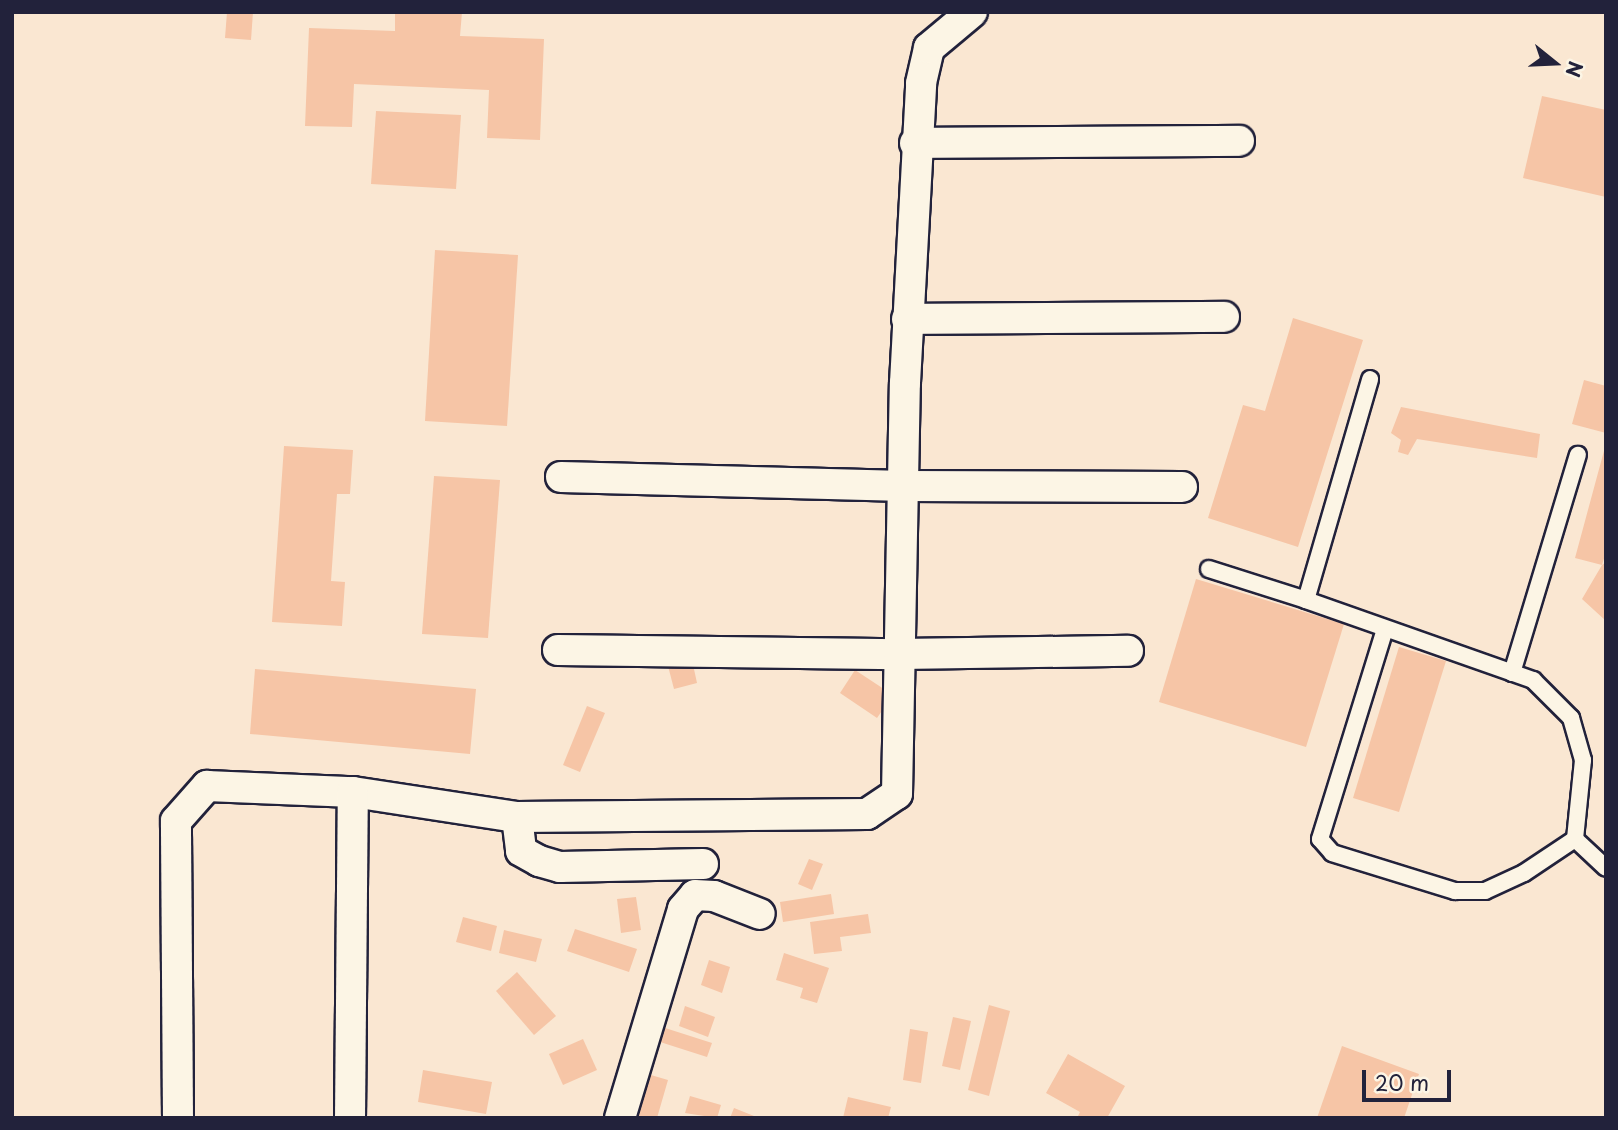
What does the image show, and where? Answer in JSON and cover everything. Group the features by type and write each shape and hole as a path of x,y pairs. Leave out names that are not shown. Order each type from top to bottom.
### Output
{"street":[{"path":"178,1118 176,821 207,786 353,792 517,817 867,814 897,794 907,319 915,143 921,83 929,48 972,12"},
{"path":"915,143 1239,141"},
{"path":"907,319 1224,317"},
{"path":"561,477 905,486 1182,487"},
{"path":"558,650 900,654 1128,651"},
{"path":"350,1118 353,792"},
{"path":"517,817 521,851 560,867 703,864"},
{"path":"620,1118 683,909 695,895 714,896 760,914"}],"lane":[{"path":"1306,600 1370,379"},
{"path":"1512,673 1578,455"},
{"path":"1209,569 1306,600 1533,680 1571,718 1583,760 1575,839"},
{"path":"1385,629 1320,839 1332,853 1455,891 1485,891 1524,873 1575,839"},
{"path":"1575,839 1606,868"}],"building":[{"path":"227,12 253,12 251,40 225,38"},
{"path":"395,12 462,12 460,36 544,39 540,140 487,138 489,90 354,84 352,127 305,126 309,28 395,31"},
{"path":"1542,96 1606,110 1606,197 1523,178"},
{"path":"376,111 461,115 456,189 371,184"},
{"path":"435,250 518,255 507,426 425,421"},
{"path":"1293,318 1363,340 1298,547 1208,518 1243,405 1265,411"},
{"path":"1584,380 1606,386 1606,433 1572,424"},
{"path":"1401,407 1540,434 1537,458 1417,439 1408,455 1398,452 1401,440 1391,433"},
{"path":"284,446 353,450 350,494 337,494 331,581 345,582 342,626 272,622"},
{"path":"1605,447 1606,552 1602,565 1575,558"},
{"path":"434,476 500,480 488,638 422,634"},
{"path":"1606,562 1606,621 1582,599"},
{"path":"1196,579 1344,624 1306,747 1159,702"},
{"path":"1399,647 1446,661 1399,812 1353,798"},
{"path":"692,660 697,683 674,689 668,666"},
{"path":"255,669 476,689 470,754 250,734"},
{"path":"855,670 893,695 877,718 840,693"},
{"path":"587,706 605,713 580,772 563,765"},
{"path":"809,859 823,864 812,890 798,884"},
{"path":"831,894 834,914 783,922 780,902"},
{"path":"636,897 641,930 621,933 617,899"},
{"path":"868,914 871,933 840,937 842,951 814,954 810,922"},
{"path":"463,917 497,926 491,951 456,942"},
{"path":"575,929 637,949 629,972 567,951"},
{"path":"504,930 542,939 536,962 499,953"},
{"path":"784,953 829,968 817,1003 800,998 803,988 776,980"},
{"path":"709,960 730,967 722,993 701,985"},
{"path":"517,972 556,1016 534,1035 496,991"},
{"path":"989,1005 1010,1011 989,1096 968,1090"},
{"path":"685,1006 715,1017 708,1037 679,1026"},
{"path":"953,1017 971,1021 960,1070 942,1066"},
{"path":"662,1027 712,1043 707,1057 657,1041"},
{"path":"910,1029 928,1032 921,1083 903,1080"},
{"path":"583,1039 597,1070 563,1085 549,1054"},
{"path":"1342,1046 1419,1074 1404,1118 1317,1118"},
{"path":"1068,1054 1125,1086 1107,1118 1077,1118 1080,1112 1046,1093"},
{"path":"423,1070 492,1082 486,1114 418,1102"},
{"path":"644,1073 668,1080 657,1118 637,1118 644,1092 639,1090"},
{"path":"690,1096 721,1105 717,1118 685,1113"},
{"path":"848,1097 891,1107 888,1118 843,1118"},
{"path":"734,1108 759,1118 730,1118"}]}
